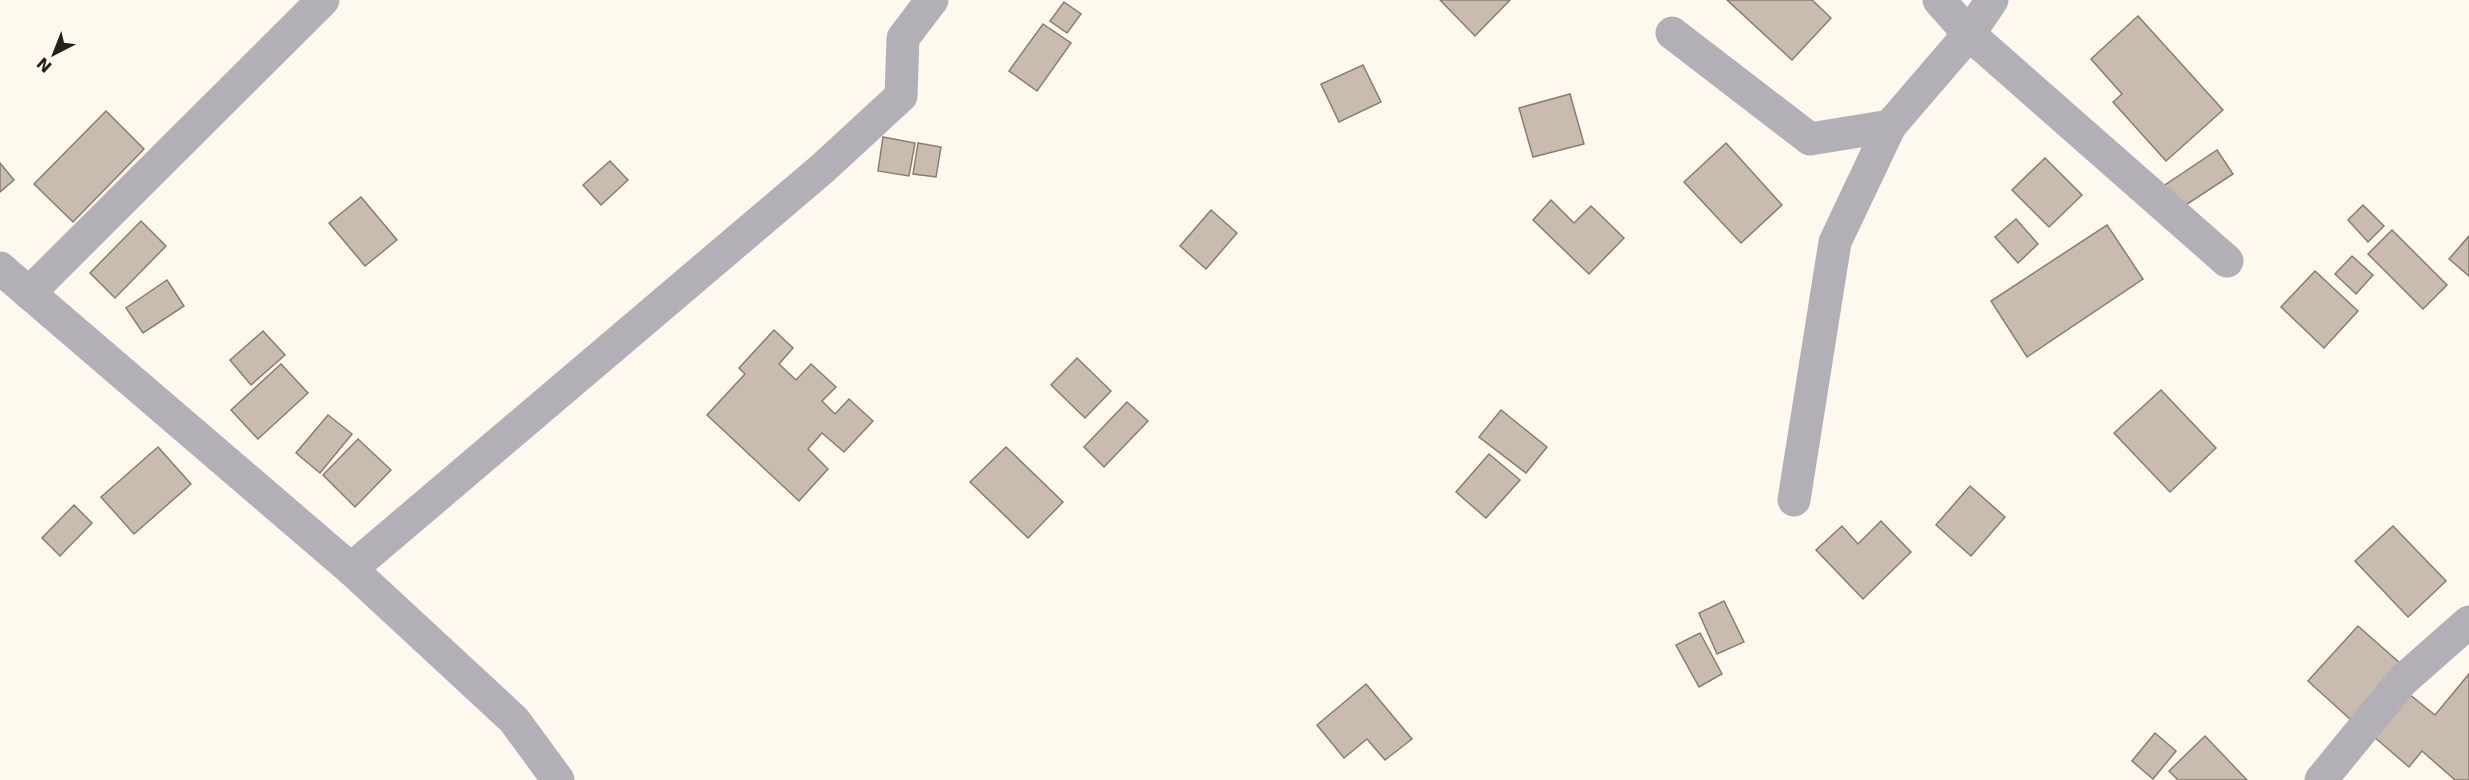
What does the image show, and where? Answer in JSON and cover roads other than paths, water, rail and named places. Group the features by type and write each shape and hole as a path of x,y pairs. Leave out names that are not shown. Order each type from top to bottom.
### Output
{"street":[{"path":"29,293 323,0"},
{"path":"351,569 814,175 901,96 903,38 932,0"},
{"path":"1939,0 1969,34 2227,261"},
{"path":"1794,500 1835,242 1890,126 1969,34 1992,0"},
{"path":"1672,33 1810,140 1890,126"},
{"path":"0,268 351,569 514,720 558,780"},
{"path":"2321,780 2402,681 2469,622"}]}
